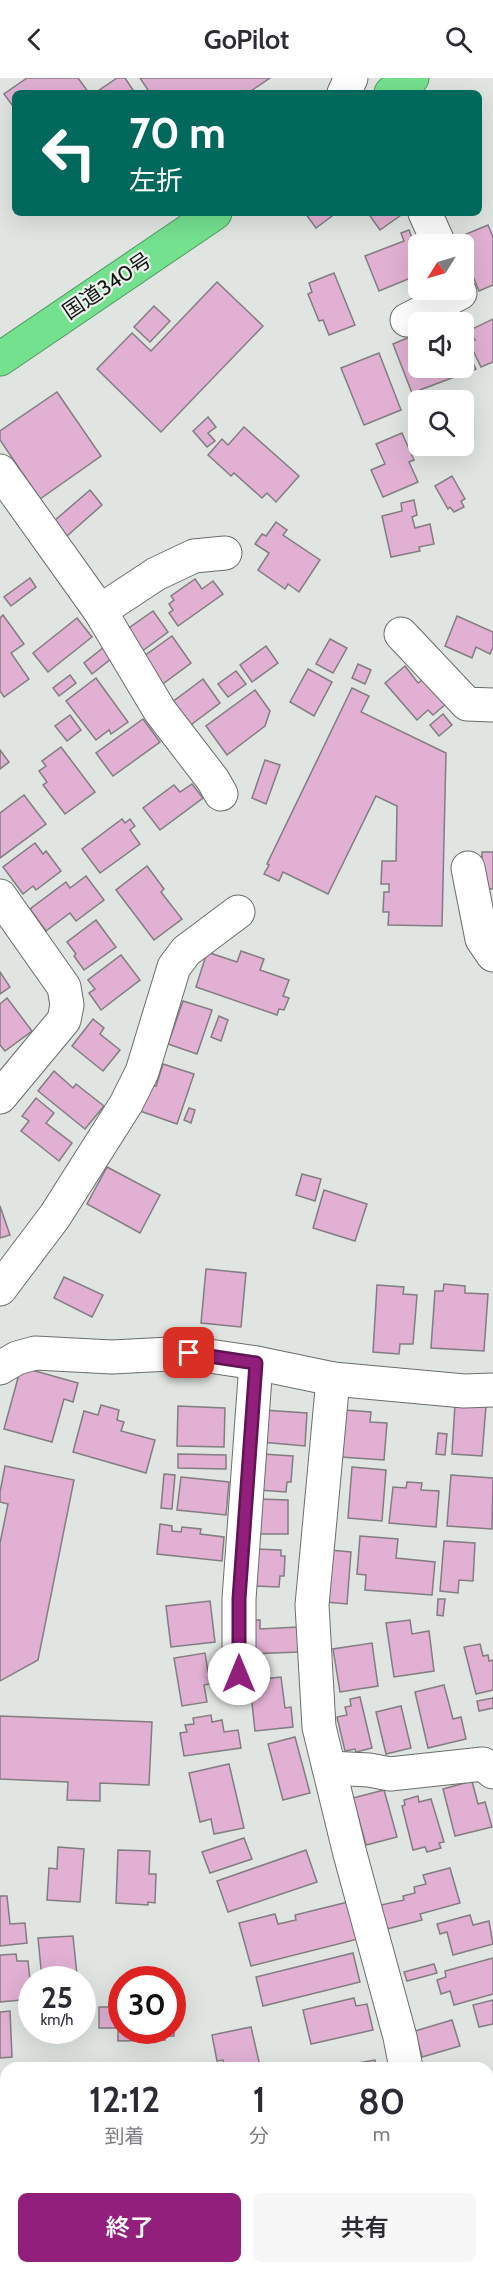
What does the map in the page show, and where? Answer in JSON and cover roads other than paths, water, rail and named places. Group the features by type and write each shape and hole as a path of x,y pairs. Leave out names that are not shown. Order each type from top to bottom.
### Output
{"highway":[{"path":"395,90 412,78"},
{"name":"国道340号","path":"0,359 211,216"}],"street":[{"path":"426,216 434,234"},
{"path":"406,320 446,300"},
{"path":"0,471 100,611 160,711 213,780 221,794"},
{"path":"100,611 156,574 194,556 225,553"},
{"path":"401,634 467,704 493,705"},
{"path":"468,868 482,939 493,953"},
{"path":"0,896 64,987 67,1005 64,1020 0,1097"},
{"path":"0,1289 55,1216 126,1104 142,1072 174,967 186,951 238,912"},
{"path":"0,1368 17,1358 35,1353 112,1357 189,1353 256,1363 333,1379 464,1391 493,1390"},
{"path":"239,1674 239,1599 256,1363"},
{"path":"333,1379 312,1605 319,1727 405,2062"},
{"path":"329,1768 369,1770 390,1774 483,1764 493,1772"}]}
